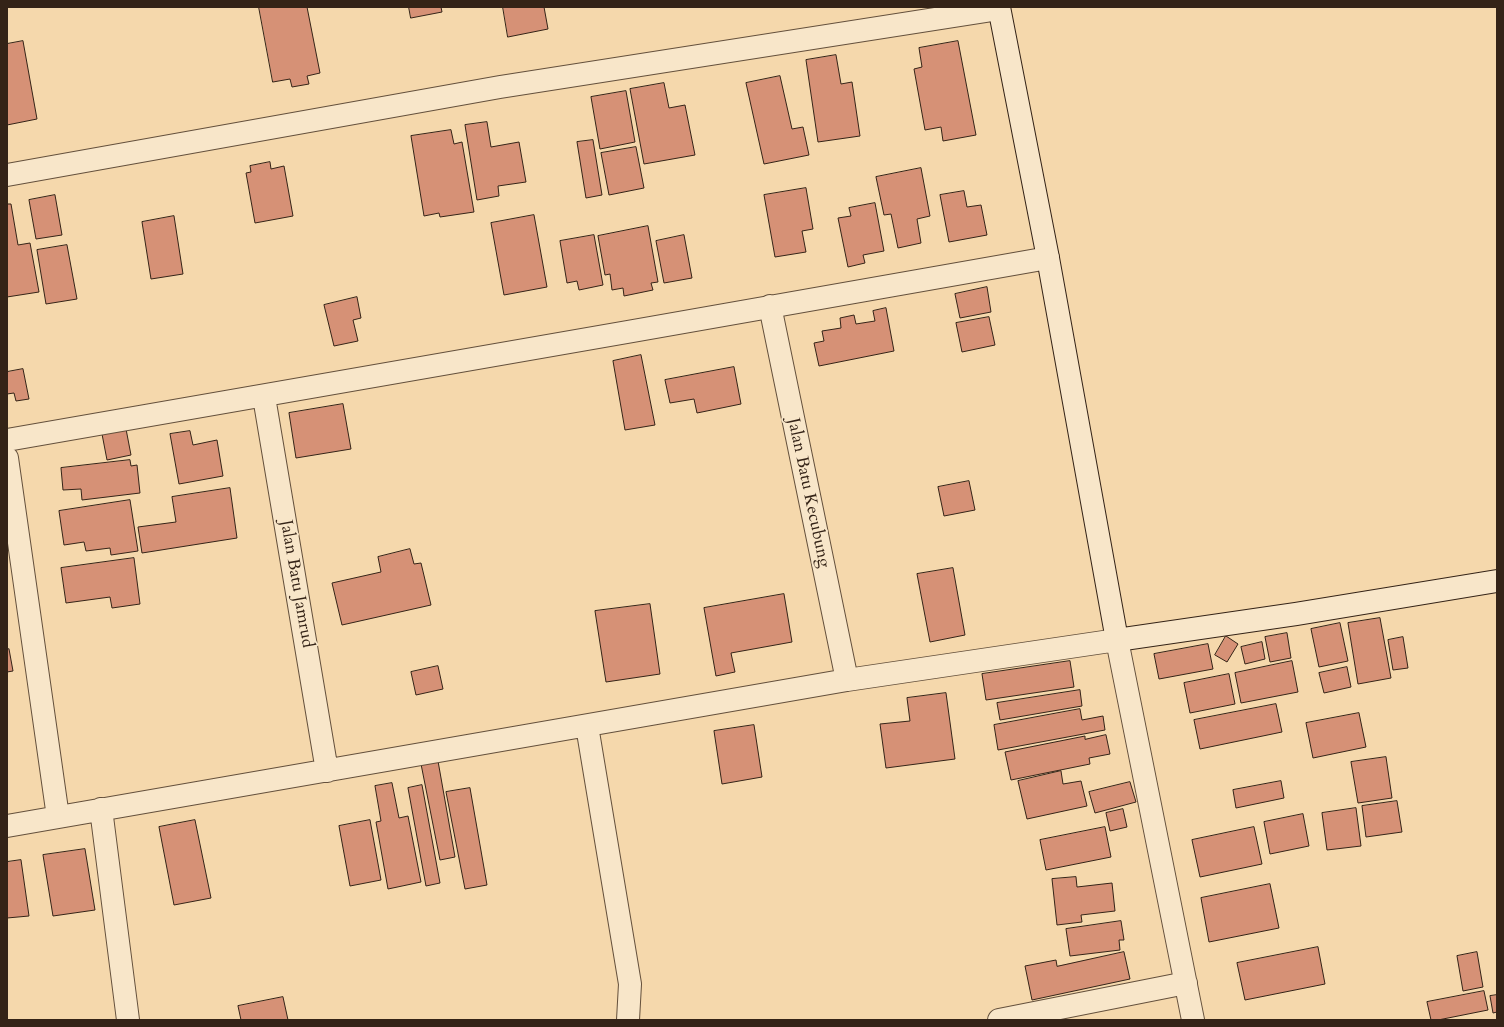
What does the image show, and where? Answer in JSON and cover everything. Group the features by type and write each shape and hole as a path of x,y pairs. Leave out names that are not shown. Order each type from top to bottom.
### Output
{"street":[{"path":"7,175 500,87 999,8 1048,258 1117,640 1193,1020"},
{"path":"7,440 264,397 770,306 1048,258"},
{"name":"Jalan Batu Kecubung","path":"770,306 847,680"},
{"name":"Jalan Batu Jamrud","path":"264,397 327,771"},
{"path":"7,458 58,817"},
{"path":"7,826 847,680 1296,614 1497,581"},
{"path":"587,726 630,984 628,1020"},
{"path":"101,809 128,1020"},
{"path":"999,1020 1186,983"}],"building":[{"path":"259,7 307,7 320,73 307,76 309,84 292,87 290,79 273,82"},
{"path":"409,7 441,7 442,12 411,18"},
{"path":"503,7 544,7 548,29 508,37"},
{"path":"23,41 37,119 7,125 7,44"},
{"path":"958,41 976,135 943,141 941,127 925,130 914,69 922,67 919,48"},
{"path":"836,55 841,84 852,82 860,136 818,142 806,60"},
{"path":"780,76 792,129 803,127 809,155 764,164 746,83"},
{"path":"664,83 669,108 685,105 695,155 644,164 630,89"},
{"path":"626,91 635,142 600,149 591,97"},
{"path":"487,122 491,147 519,142 526,182 498,186 499,196 477,200 465,125"},
{"path":"451,130 454,144 462,142 474,212 440,217 439,213 424,216 411,136"},
{"path":"593,140 602,195 586,198 577,142"},
{"path":"636,147 644,188 609,195 601,153"},
{"path":"270,162 271,169 284,166 293,216 255,223 246,173 251,172 250,166"},
{"path":"921,168 930,216 917,219 921,243 898,248 891,214 884,215 876,177"},
{"path":"806,188 813,229 802,231 806,252 775,257 764,195"},
{"path":"964,191 967,207 981,205 987,235 949,242 940,195"},
{"path":"55,195 62,235 36,239 29,200"},
{"path":"875,203 884,251 863,255 865,263 848,267 838,218 851,216 849,208"},
{"path":"7,204 11,204 18,245 30,243 39,292 7,297"},
{"path":"534,215 547,287 504,295 491,223"},
{"path":"174,216 183,274 151,279 142,222"},
{"path":"648,226 658,282 651,283 653,290 624,296 623,288 612,290 610,274 605,275 598,236"},
{"path":"594,235 603,285 579,290 577,281 567,283 560,241"},
{"path":"684,235 692,278 664,283 656,241"},
{"path":"67,245 77,299 46,304 37,250"},
{"path":"987,287 991,312 960,318 955,294"},
{"path":"357,297 361,318 353,320 358,341 334,346 324,305"},
{"path":"886,308 894,351 819,366 814,343 824,341 822,331 841,328 840,318 854,315 856,324 875,321 873,311"},
{"path":"989,317 995,345 962,352 956,323"},
{"path":"641,355 655,425 625,430 613,361"},
{"path":"734,367 741,404 697,413 694,399 670,403 665,380"},
{"path":"23,369 29,399 16,401 14,393 7,394 7,372"},
{"path":"343,404 351,449 296,458 289,413"},
{"path":"126,429 131,455 107,460 102,434"},
{"path":"190,431 193,445 217,440 223,476 179,484 170,434"},
{"path":"130,460 131,466 137,465 140,493 82,500 81,489 63,490 61,468"},
{"path":"969,481 975,510 944,516 938,487"},
{"path":"230,488 237,538 142,553 138,527 176,522 172,497"},
{"path":"130,500 138,551 111,555 110,548 86,551 84,542 64,545 59,511"},
{"path":"410,549 414,564 421,563 431,605 342,625 332,583 381,572 378,557"},
{"path":"134,558 140,604 112,608 110,597 66,603 61,568"},
{"path":"953,568 965,635 930,642 917,574"},
{"path":"784,594 792,642 731,653 735,672 716,676 704,608"},
{"path":"650,604 660,674 606,682 595,611"},
{"path":"1380,618 1391,678 1358,684 1348,623"},
{"path":"1340,623 1348,661 1319,667 1311,629"},
{"path":"1287,633 1291,658 1270,662 1265,637"},
{"path":"1226,636 1238,644 1227,662 1215,655"},
{"path":"1403,637 1408,668 1393,670 1388,640"},
{"path":"1262,642 1265,659 1245,664 1241,647"},
{"path":"1208,644 1213,669 1159,679 1154,654"},
{"path":"9,649 13,671 7,672 7,650"},
{"path":"1070,661 1074,687 986,700 982,674"},
{"path":"1292,661 1298,692 1241,703 1235,673"},
{"path":"438,666 443,689 416,695 411,672"},
{"path":"1347,667 1351,687 1324,693 1319,673"},
{"path":"1229,674 1235,704 1190,713 1184,683"},
{"path":"1080,690 1082,706 1000,720 997,703"},
{"path":"946,693 955,759 886,768 880,724 910,721 907,698"},
{"path":"1276,704 1282,732 1200,749 1194,720"},
{"path":"1080,709 1082,720 1103,716 1105,730 998,750 994,725"},
{"path":"1359,713 1366,747 1313,758 1306,723"},
{"path":"754,725 762,777 722,784 714,731"},
{"path":"1106,735 1110,754 1089,758 1090,764 1011,780 1005,752 1085,736 1085,739"},
{"path":"1386,757 1392,798 1358,803 1351,762"},
{"path":"438,761 455,857 440,860 421,764"},
{"path":"1061,771 1063,784 1081,781 1087,806 1027,819 1018,781"},
{"path":"1281,781 1284,798 1236,808 1233,790"},
{"path":"1130,782 1136,802 1095,813 1089,792"},
{"path":"392,783 399,818 408,816 421,882 388,889 376,822 381,821 375,786"},
{"path":"422,785 440,883 426,886 408,788"},
{"path":"470,788 487,885 465,889 446,792"},
{"path":"1397,801 1402,832 1366,837 1362,806"},
{"path":"1356,808 1361,846 1327,850 1322,813"},
{"path":"1123,809 1127,827 1110,831 1106,813"},
{"path":"1303,814 1309,846 1270,854 1264,822"},
{"path":"195,820 211,898 174,905 159,827"},
{"path":"370,820 381,880 350,886 339,826"},
{"path":"1105,827 1111,857 1046,870 1040,840"},
{"path":"1254,827 1262,864 1200,877 1192,840"},
{"path":"85,849 95,910 53,916 43,855"},
{"path":"21,860 29,916 7,918 7,862"},
{"path":"1076,877 1077,887 1112,883 1115,911 1081,915 1082,922 1057,925 1052,879"},
{"path":"1270,884 1279,928 1209,942 1201,898"},
{"path":"1121,921 1124,940 1119,940 1120,950 1070,956 1066,929"},
{"path":"1318,947 1325,984 1245,1000 1237,963"},
{"path":"1124,952 1130,979 1032,1000 1025,966 1056,960 1057,966"},
{"path":"1477,952 1483,987 1463,991 1457,956"},
{"path":"1484,991 1488,1010 1438,1020 1431,1020 1427,1002"},
{"path":"1497,995 1497,1012 1493,1013 1490,996"},
{"path":"283,997 288,1020 241,1020 238,1006"}]}
